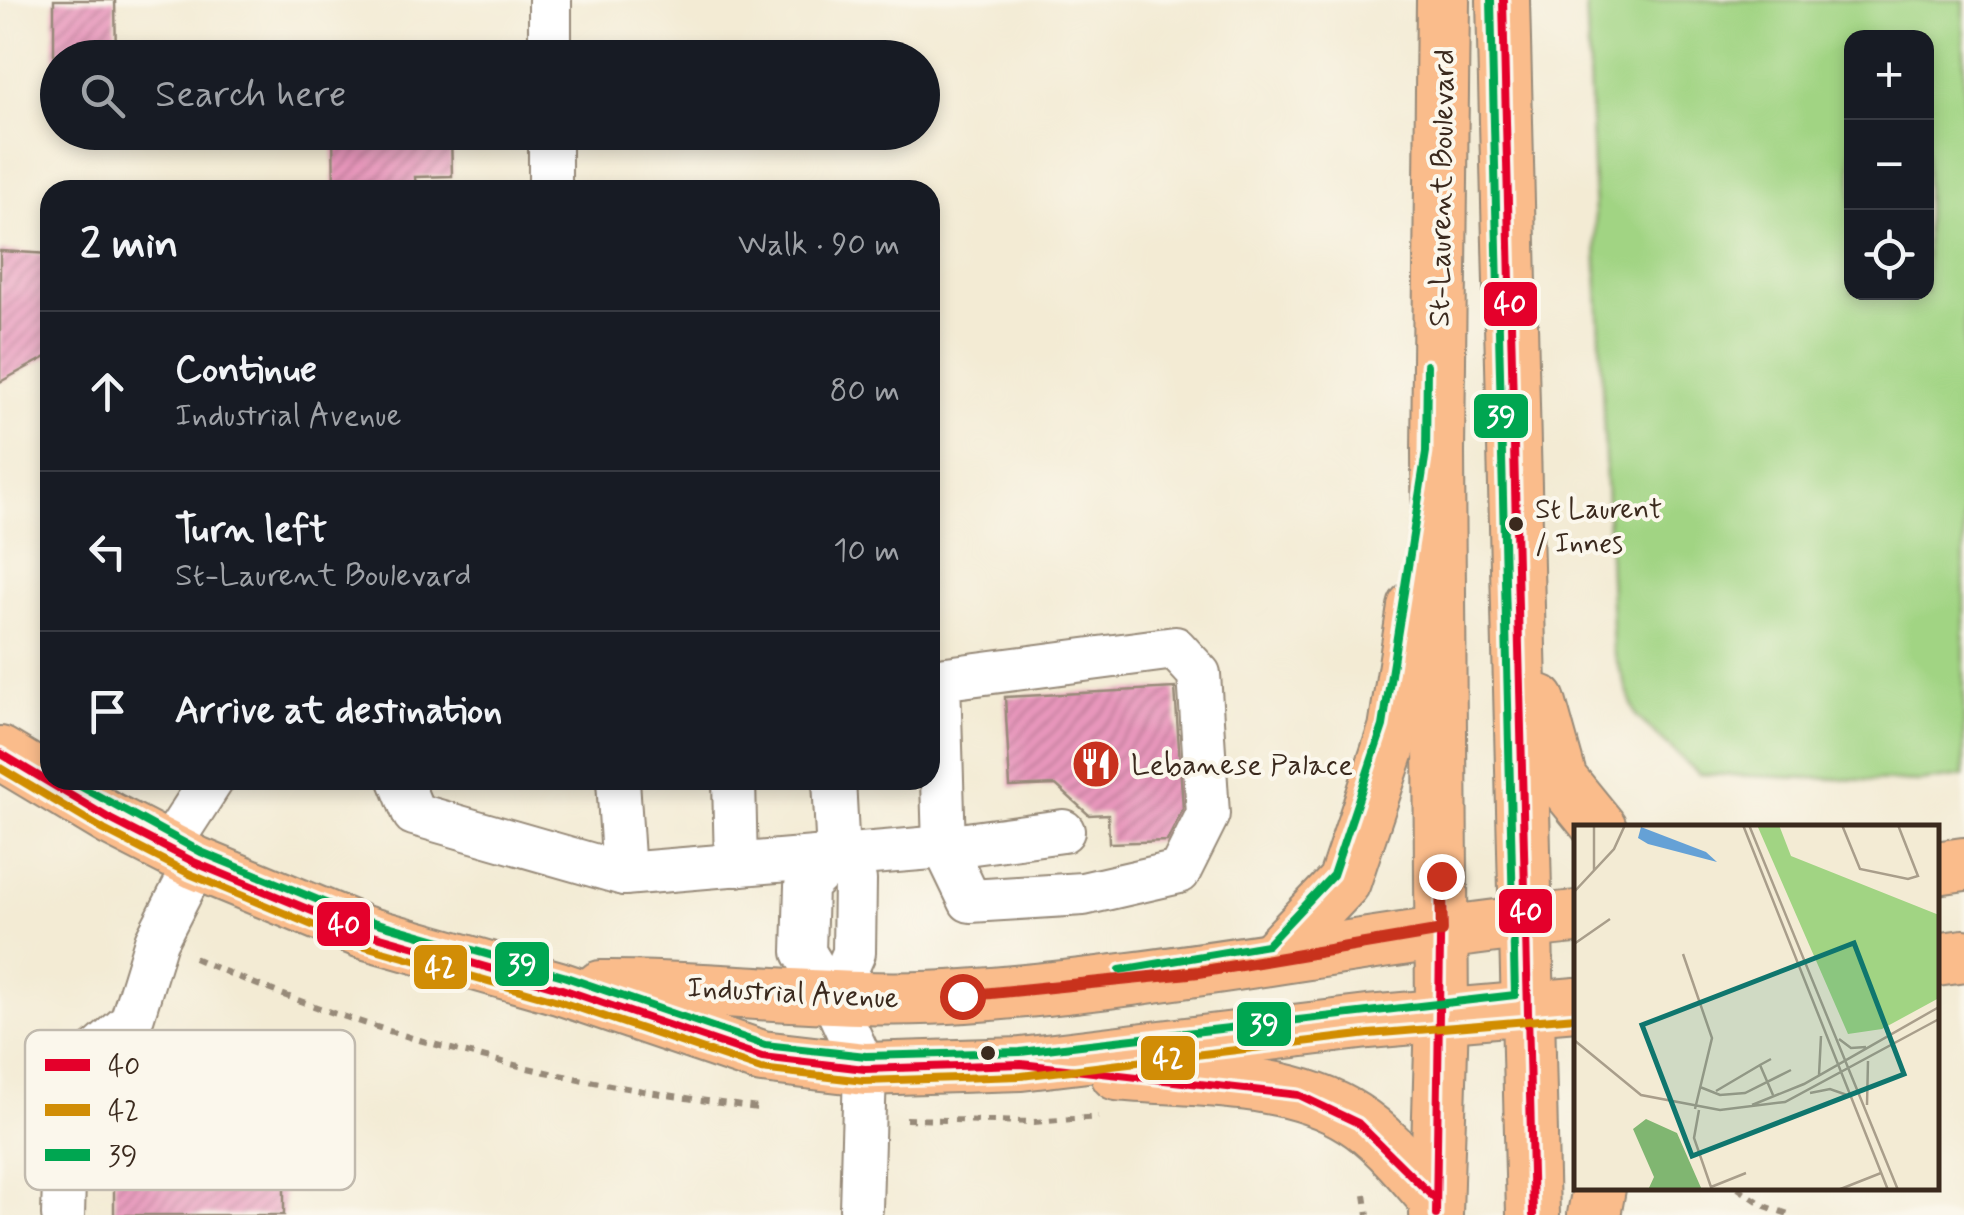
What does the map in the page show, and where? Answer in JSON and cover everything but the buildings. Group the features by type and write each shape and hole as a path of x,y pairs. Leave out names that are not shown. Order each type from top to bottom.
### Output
{"main road":[{"name":"St-Laurent Boulevard","path":"1436,1208 1442,1015 1438,453 1442,0"},
{"name":"St-Laurent Boulevard","path":"1503,0 1516,623 1552,919 1552,1005 1533,1215"},
{"path":"1273,957 1344,882 1372,801 1395,729 1438,453"},
{"path":"1516,623 1562,780 1598,825"},
{"name":"Industrial Avenue","path":"0,753 40,776"},
{"name":"Industrial Avenue","path":"65,790 182,856 363,932 559,988 762,1056 865,1069 1021,1064 1552,1005"},
{"path":"1939,868 1964,864"},
{"name":"Industrial Avenue","path":"559,988 687,986 833,1000 962,996 1199,972 1442,931 1552,919"},
{"path":"1939,960 1964,956"},
{"path":"1021,1064 1265,1089 1322,1101 1356,1119 1436,1208"},
{"path":"1594,1215 1599,1190"}],"lane":[{"path":"550,0 550,40"},
{"path":"550,150 550,180"},
{"path":"940,679 1175,648 1199,674 1208,814 1179,872 1083,894 970,901 944,847 940,780"},
{"path":"121,1030 130,1022 182,856 208,790"},
{"path":"404,790 414,814 624,874 944,847 1063,831"},
{"path":"619,790 624,874"},
{"path":"734,790 736,865"},
{"path":"835,790 838,855 806,886 804,952 833,1000 865,1069 861,1210"},
{"path":"63,1215 64,1190"}],"path":[{"path":"1741,1190 1764,1206 1791,1215"}],"green space":[{"path":"1586,0 1964,0 1964,776 1920,782 1699,774 1636,716 1613,650"}],"transit line":[{"name":"39","path":"87,790 201,852 367,920 563,976 765,1045 866,1056 1020,1052 1515,995 1491,0"},
{"name":"40","path":"1503,0 1533,1215"},
{"name":"39","path":"1120,970 1267,945 1333,875 1383,726 1426,452 1427,365"},
{"name":"40","path":"0,753 40,777"},
{"name":"42","path":"0,768 104,830 190,874 358,944 555,1000 761,1069 864,1081 1021,1076 1369,1034 1574,1017"},
{"name":"40","path":"62,790 196,863 363,932 559,988 762,1057 865,1069 1021,1064 1299,1095 1358,1123 1436,1200"},
{"name":"40","path":"1436,1215 1441,875"}],"place":[{"name":"St Laurent / Innes","path":"1516,524"},
{"name":"Lebanese Palace","path":"1096,764"}],"route":[{"path":"962,996 1199,972 1442,931 1441,876"}]}
